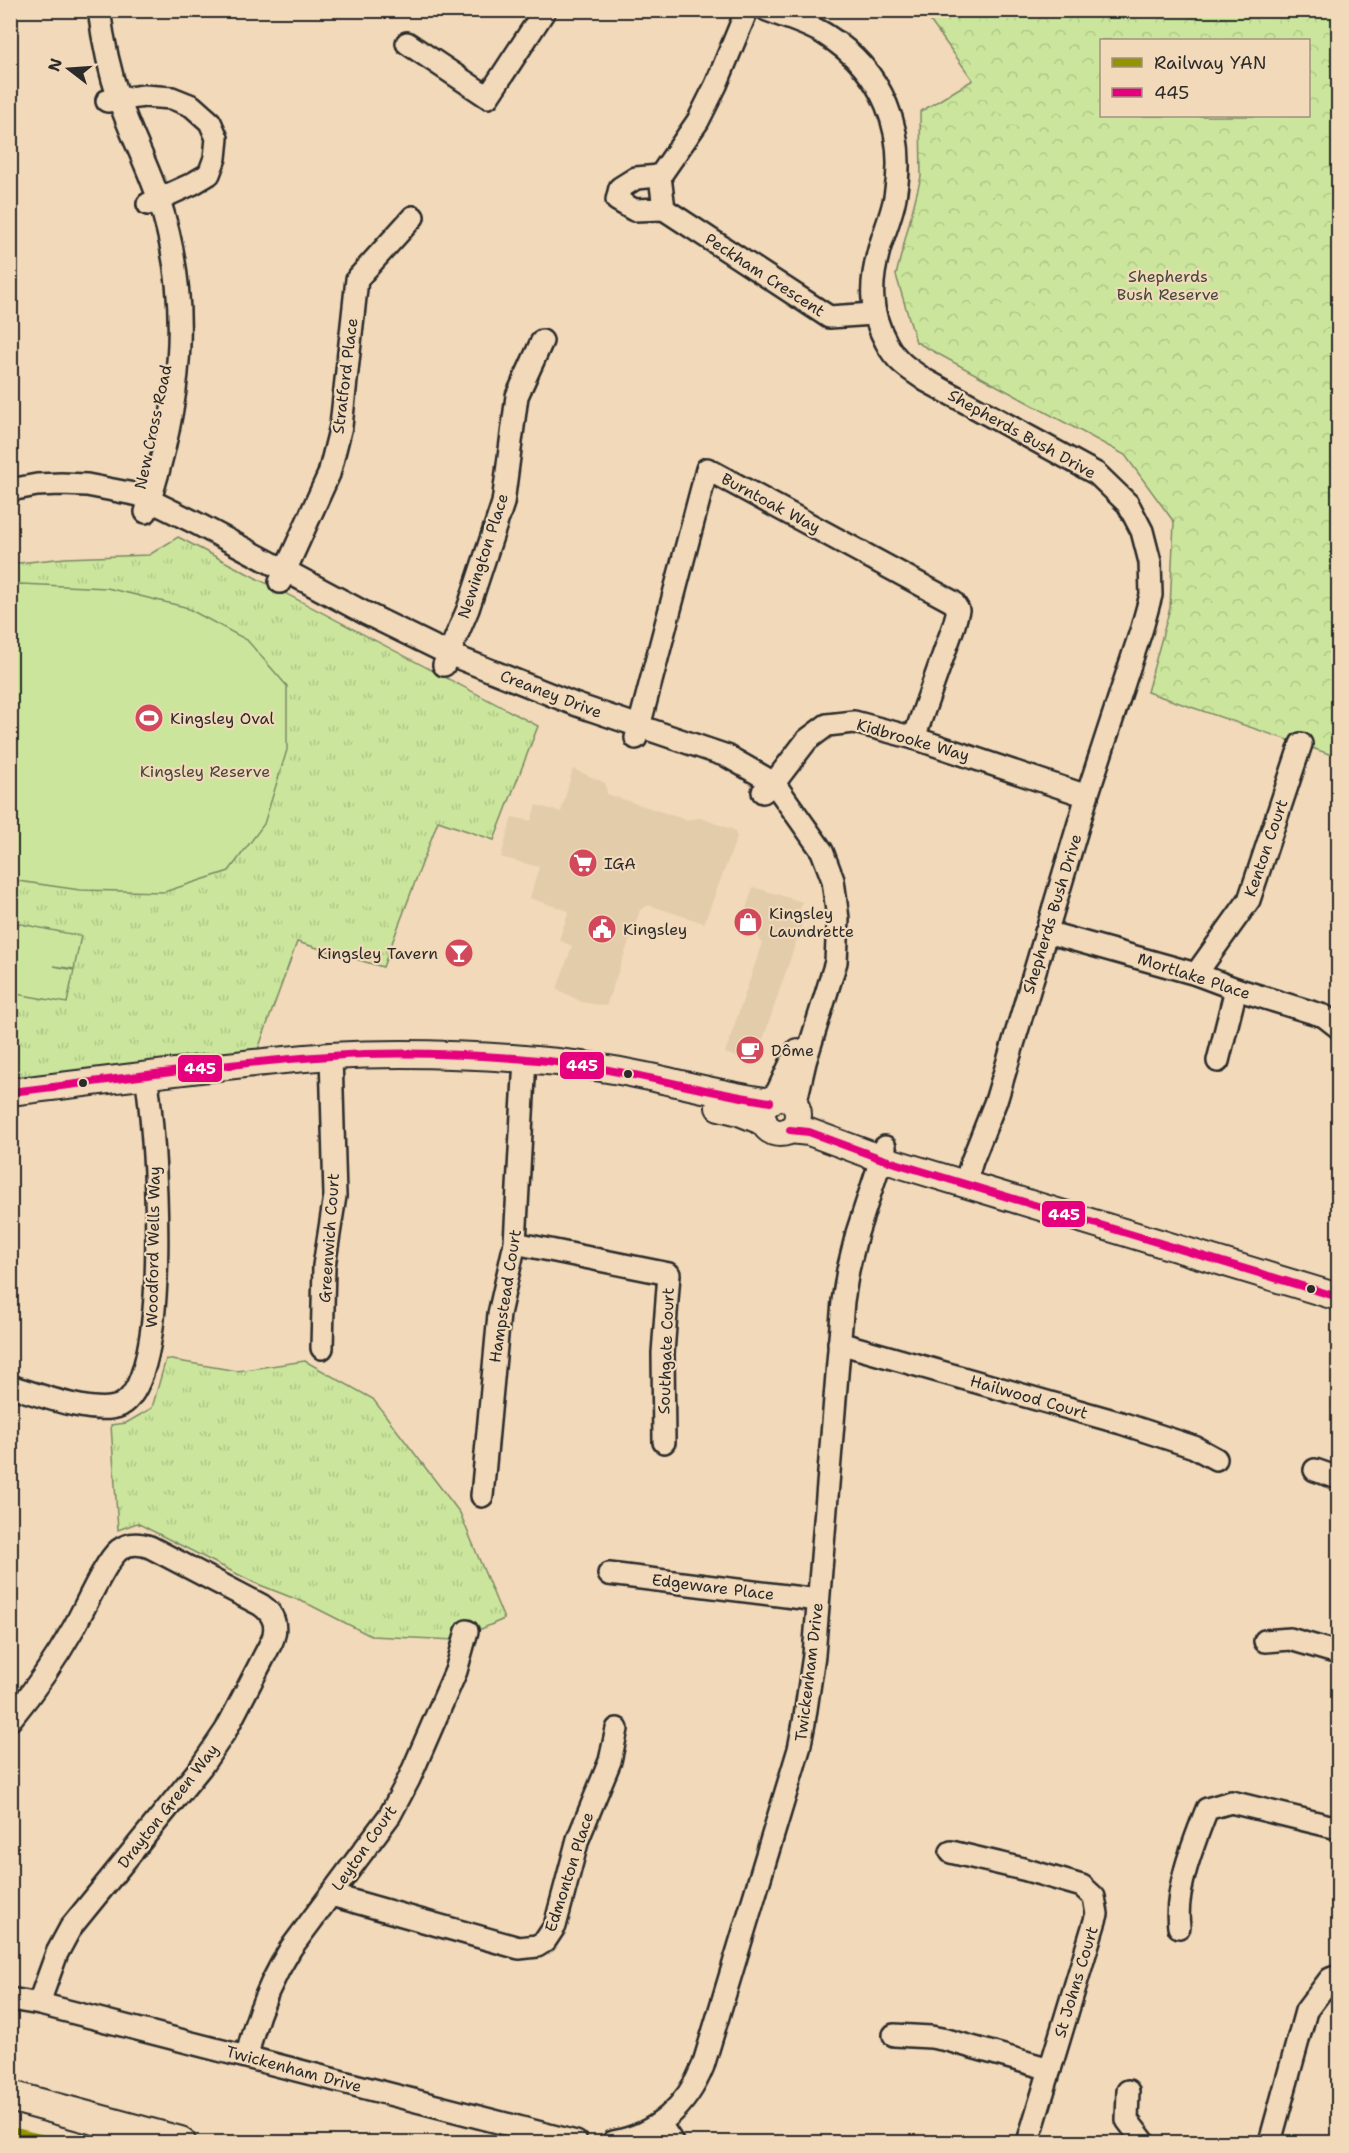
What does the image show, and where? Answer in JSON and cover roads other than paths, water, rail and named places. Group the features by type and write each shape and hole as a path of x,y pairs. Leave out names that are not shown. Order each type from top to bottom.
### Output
{"highway":[{"path":"10,2096 180,2142"}],"main road":[{"path":"10,1092 147,1082 407,1054 636,1075 725,1095 824,1124 884,1153 1338,1297"},
{"path":"10,1104 147,1082"},
{"path":"972,1180 1338,1286"}],"street":[{"name":"New Cross Road","path":"87,10 91,40 153,201 164,274 168,357 163,398 143,504"},
{"name":"New Cross Road","path":"99,10 113,100"},
{"path":"407,43 488,97 545,10"},
{"path":"660,176 636,178 620,188 617,200 634,210 664,209 660,176 698,121 716,85 747,10"},
{"name":"Shepherds Bush Drive","path":"767,10 825,34 855,56 870,74 888,107 898,151 898,176 895,199 872,277 874,314 891,351 901,363 925,380 1097,474 1128,504 1142,531 1150,562 1151,595 1087,796 972,1180"},
{"path":"113,100 144,96 172,98 192,106 210,122 217,138 215,158 210,174 153,201"},
{"name":"Peckham Crescent","path":"664,209 829,317 874,314"},
{"name":"Stratford Place","path":"283,577 329,474 341,426 357,279 413,217"},
{"name":"Newington Place","path":"446,660 468,609 503,503 517,396 543,341"},
{"name":"Burntoak Way","path":"638,733 707,469 953,602 958,610 954,625 914,738"},
{"name":"Creaney Drive","path":"11,494 61,484 87,485 143,504 446,660 577,705 638,733 728,756 768,788 784,818 810,856 821,883 826,919 824,960 794,1060 782,1111"},
{"name":"Kidbrooke Way","path":"768,788 807,740 827,725 854,722 914,738 1087,796"},
{"name":"Kenton Court","path":"1196,974 1249,900 1301,744"},
{"name":"Mortlake Place","path":"1046,932 1196,974 1324,1017 1338,1028"},
{"path":"1218,1061 1236,989"},
{"name":"Greenwich Court","path":"322,1348 324,1266 335,1196 331,1062"},
{"name":"Hampstead Court","path":"482,1496 499,1314 515,1243 525,1066"},
{"name":"Woodford Wells Way","path":"10,1386 65,1404 109,1408 128,1401 136,1389 145,1365 154,1307 157,1185 147,1082"},
{"name":"Twickenham Drive","path":"613,2142 641,2134 660,2124 686,2099 700,2075 800,1742 814,1655 839,1342 848,1270 857,1233 884,1153"},
{"name":"Southgate Court","path":"515,1243 669,1274 663,1353 664,1442"},
{"name":"Hailwood Court","path":"839,1342 1121,1423 1194,1447 1216,1459"},
{"path":"1315,1470 1338,1478"},
{"name":"Drayton Green Way","path":"10,1720 27,1700 72,1631 112,1559 124,1547 136,1544 150,1547 261,1605 274,1620 275,1634 272,1641 226,1730 185,1788 71,1927 57,1953 40,2004"},
{"name":"Edgeware Place","path":"609,1574 818,1600"},
{"name":"Leyton Court","path":"247,2056 276,1974 291,1948 381,1829 399,1798 456,1671 467,1631"},
{"path":"1265,1641 1290,1639 1338,1653"},
{"name":"Edmonton Place","path":"331,1894 519,1948 537,1946 545,1941 555,1926 578,1839 610,1761 617,1729"},
{"path":"1179,1927 1178,1916 1188,1860 1206,1809 1232,1802 1338,1828"},
{"name":"St Johns Court","path":"951,1852 1082,1886 1094,1897 1097,1914 1028,2142"},
{"path":"1270,2142 1306,2011 1330,1980 1338,1976"},
{"name":"Twickenham Drive","path":"10,1999 40,2004 247,2056 576,2142"},
{"path":"894,2035 939,2038 1050,2069"},
{"path":"1128,2091 1126,2120 1143,2142"},
{"path":"660,2124 672,2142"}],"rail line":[{"name":"YAN","path":"10,2131 55,2142"}],"place":[{"name":"Kingsley Oval","path":"149,718"},
{"name":"IGA","path":"583,863"},
{"name":"Kingsley Laundrette","path":"748,922"},
{"name":"Kingsley","path":"602,929"},
{"name":"Kingsley Tavern","path":"459,953"},
{"name":"Dôme","path":"750,1050"}],"park label":[{"name":"Shepherds Bush Reserve","path":"1168,285"},
{"name":"Kingsley Reserve","path":"205,771"}]}
